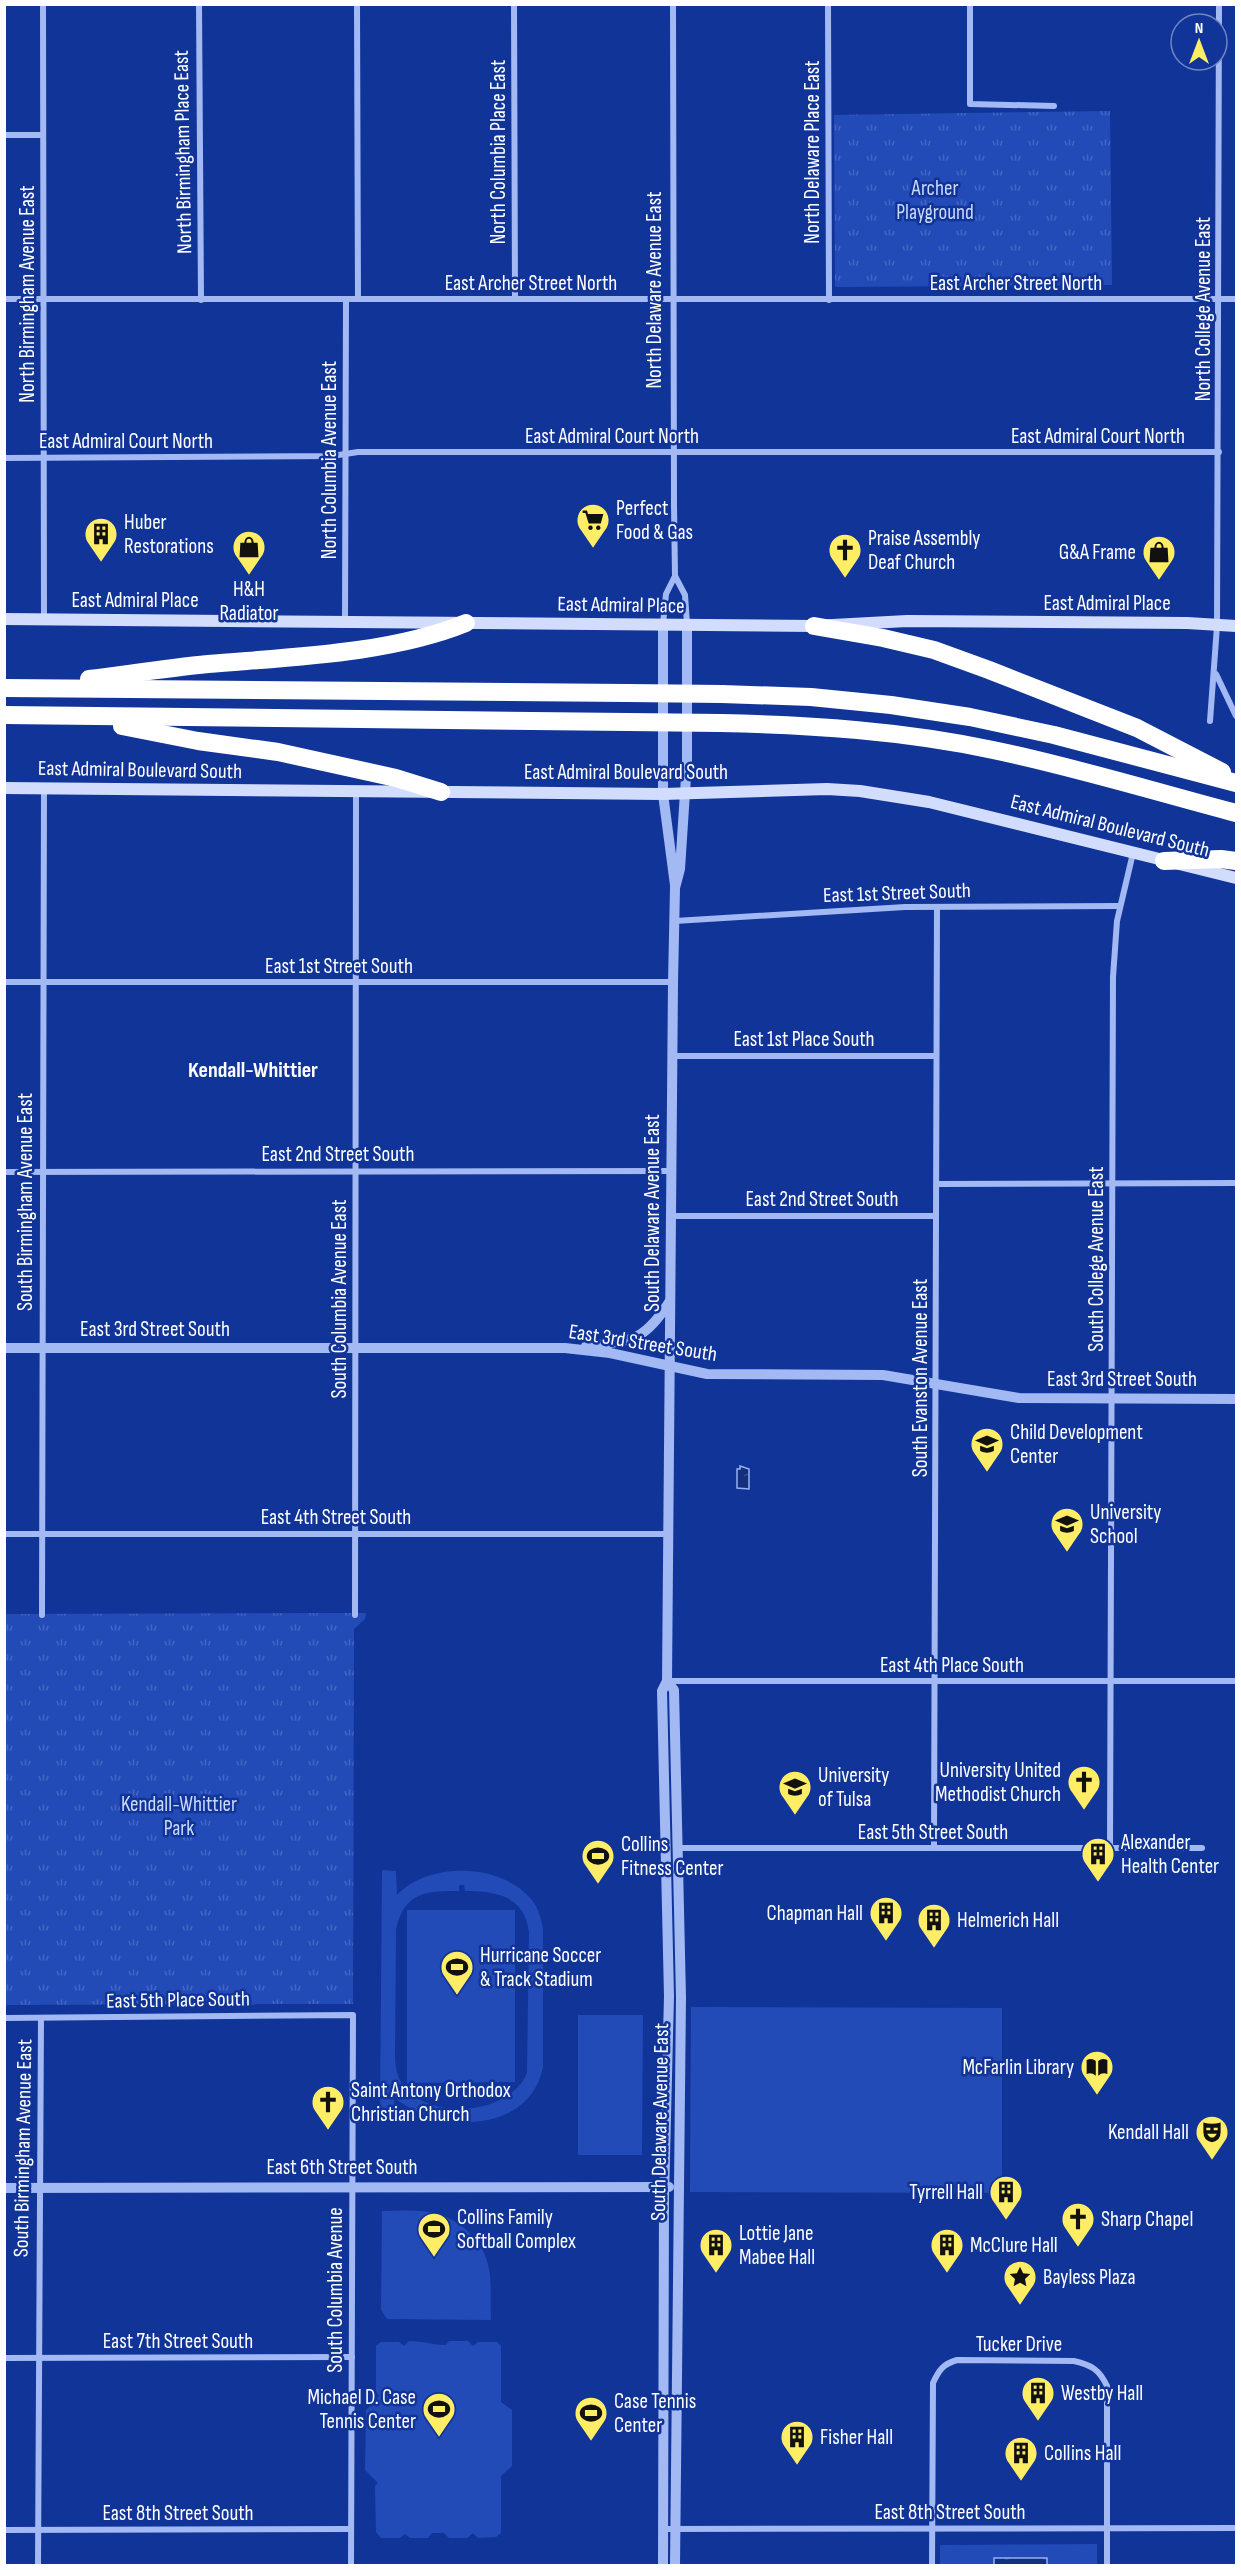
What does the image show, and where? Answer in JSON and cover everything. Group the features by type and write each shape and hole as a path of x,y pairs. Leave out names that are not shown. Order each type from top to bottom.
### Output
{"highway":[{"path":"12,688 206,664 321,654 434,636 466,623"},
{"path":"814,626 884,638 934,650 989,670 1137,728 1236,782"},
{"path":"12,688 723,694 811,697 891,705 970,717 1054,735 1236,782"},
{"path":"4,715 721,723 838,728 918,737 994,750 1236,813"},
{"path":"73,716 198,741 278,752 396,778 441,792"},
{"path":"1164,861 1221,859 1236,861"}],"main road":[{"name":"East Admiral Place","path":"4,619 814,626 916,621 1187,623 1236,626"},
{"name":"East Admiral Boulevard South","path":"4,788 663,794 827,789 895,795 1236,878"}],"street":[{"name":"North Birmingham Avenue East","path":"43,4 44,619"},
{"name":"North Birmingham Place East","path":"198,4 201,300"},
{"path":"357,4 358,299"},
{"name":"North Columbia Place East","path":"514,4 515,299"},
{"name":"North Delaware Avenue East","path":"663,794 663,624 666,594 675,576 673,4"},
{"name":"North Delaware Place East","path":"828,4 829,300"},
{"path":"970,4 970,104 1054,106"},
{"name":"North College Avenue East","path":"1210,721 1217,626 1216,524 1219,452 1218,4"},
{"path":"4,135 43,135"},
{"name":"East Archer Street North","path":"4,299 1236,299"},
{"name":"North Columbia Avenue East","path":"345,621 346,299"},
{"name":"East Admiral Court North","path":"4,458 322,457 358,452 1219,452"},
{"name":"North Delaware Avenue East","path":"675,576 685,595 687,625 685,793"},
{"path":"1215,674 1236,716"},
{"name":"South Birmingham Avenue East","path":"42,1615 44,788"},
{"path":"356,791 356,982"},
{"name":"South Delaware Avenue East","path":"675,888 680,869 685,793"},
{"name":"South Delaware Avenue East","path":"663,794 675,888 667,1681 662,1691 669,1996 664,2187 663,2565"},
{"name":"South College Avenue East","path":"1110,1847 1113,976 1120,906 1133,853"},
{"name":"East 1st Street South","path":"675,921 870,909 1120,906"},
{"name":"South Evanston Avenue East","path":"934,1848 937,908"},
{"name":"East 1st Street South","path":"4,982 673,982"},
{"name":"South Columbia Avenue East","path":"355,1615 356,982"},
{"name":"East 1st Place South","path":"672,1056 936,1056"},
{"name":"East 2nd Street South","path":"4,1172 671,1171"},
{"path":"937,1184 1236,1183"},
{"name":"East 2nd Street South","path":"671,1216 936,1216"},
{"path":"565,1348 626,1342 656,1323 671,1301"},
{"name":"East 3rd Street South","path":"4,1348 565,1348 610,1353 720,1375 883,1375 1019,1398 1236,1399"},
{"name":"East 4th Street South","path":"4,1534 668,1534"},
{"name":"South Delaware Avenue East","path":"667,1681 674,1690 681,1997 675,2565"},
{"name":"East 4th Place South","path":"667,1681 1236,1681"},
{"name":"East 5th Street South","path":"664,1848 1202,1848"},
{"name":"East 5th Place South","path":"4,2018 353,2015"},
{"name":"South Columbia Avenue","path":"351,2565 353,2015"},
{"name":"South Birmingham Avenue East","path":"38,2565 41,2018"},
{"name":"East 6th Street South","path":"4,2188 679,2187"},
{"name":"East 7th Street South","path":"4,2358 352,2357"},
{"name":"Tucker Drive","path":"932,2565 933,2383 938,2371 947,2363 957,2360 1074,2361 1091,2365 1101,2374 1107,2386 1107,2565"},
{"name":"East 8th Street South","path":"664,2529 1236,2528"},
{"name":"East 8th Street South","path":"4,2530 351,2529"}],"green space":[{"name":"Archer Playground","path":"1110,111 1112,285 835,287 834,115"},
{"name":"Kendall-Whittier Park","path":"366,1613 365,1619 354,1629 353,2004 5,2005 5,1614"},
{"path":"382,1870 396,1871 397,1895 410,1884 427,1876 445,1872 483,1873 501,1878 518,1887 536,1906 543,1929 543,2067 535,2089 520,2105 501,2116 480,2121 457,2122 434,2118 412,2109 394,2097 394,2116 380,2115","holes":["459,1885 464,1885 465,1891 487,1892 506,1898 521,1910 526,1920 529,1932 527,2073 518,2087 505,2097 472,2108 453,2109 420,2100 401,2083 398,2074 395,2056 396,1929 405,1907 418,1896 426,1893 459,1891"]},
{"path":"407,1910 515,1910 515,2082 407,2083"},
{"path":"691,2007 1002,2008 1002,2193 690,2192"},
{"path":"578,2015 643,2015 642,2155 578,2155"},
{"name":"Collins Family Softball Complex","path":"382,2211 431,2212 447,2217 471,2234 487,2259 491,2288 491,2320 387,2319 381,2310"},
{"name":"Michael D. Case Tennis Center","path":"409,2341 446,2345 449,2341 468,2341 473,2346 478,2342 497,2342 501,2346 501,2402 512,2410 512,2466 501,2476 501,2533 496,2537 478,2538 473,2533 467,2538 449,2538 444,2533 432,2533 428,2538 410,2538 405,2534 400,2538 381,2538 376,2532 375,2486 378,2483 365,2470 366,2410 379,2396 376,2392 376,2346 381,2342 399,2342 404,2346"},
{"path":"1097,2544 1097,2565 940,2565 940,2545"}],"water":[{"path":"740,1466 749,1469 749,1489 737,1488 737,1469 740,1469"},
{"path":"994,2558 1047,2558 1047,2565 994,2565"}],"place":[{"name":"Perfect Food & Gas","path":"593,549"},
{"name":"Huber Restorations","path":"101,563"},
{"name":"H&H Radiator","path":"249,576"},
{"name":"Praise Assembly Deaf Church","path":"845,579"},
{"name":"G&A Frame","path":"1159,581"},
{"name":"Child Development Center","path":"987,1473"},
{"name":"University School","path":"1067,1553"},
{"name":"University United Methodist Church","path":"1084,1811"},
{"name":"University of Tulsa","path":"795,1816"},
{"name":"Alexander Health Center","path":"1098,1883"},
{"name":"Collins Fitness Center","path":"598,1885"},
{"name":"Chapman Hall","path":"886,1942"},
{"name":"Helmerich Hall","path":"934,1949"},
{"name":"Hurricane Soccer & Track Stadium","path":"457,1996"},
{"name":"McFarlin Library","path":"1097,2096"},
{"name":"Saint Antony Orthodox Christian Church","path":"328,2131"},
{"name":"Kendall Hall","path":"1212,2161"},
{"name":"Tyrrell Hall","path":"1006,2221"},
{"name":"Sharp Chapel","path":"1078,2248"},
{"name":"Collins Family Softball Complex","path":"434,2258"},
{"name":"Lottie Jane Mabee Hall","path":"716,2274"},
{"name":"McClure Hall","path":"947,2274"},
{"name":"Bayless Plaza","path":"1020,2306"},
{"name":"Westby Hall","path":"1038,2422"},
{"name":"Michael D. Case Tennis Center","path":"439,2438"},
{"name":"Case Tennis Center","path":"591,2442"},
{"name":"Fisher Hall","path":"797,2466"},
{"name":"Collins Hall","path":"1021,2482"}],"district":[{"name":"Kendall-Whittier","path":"253,1070"}]}
